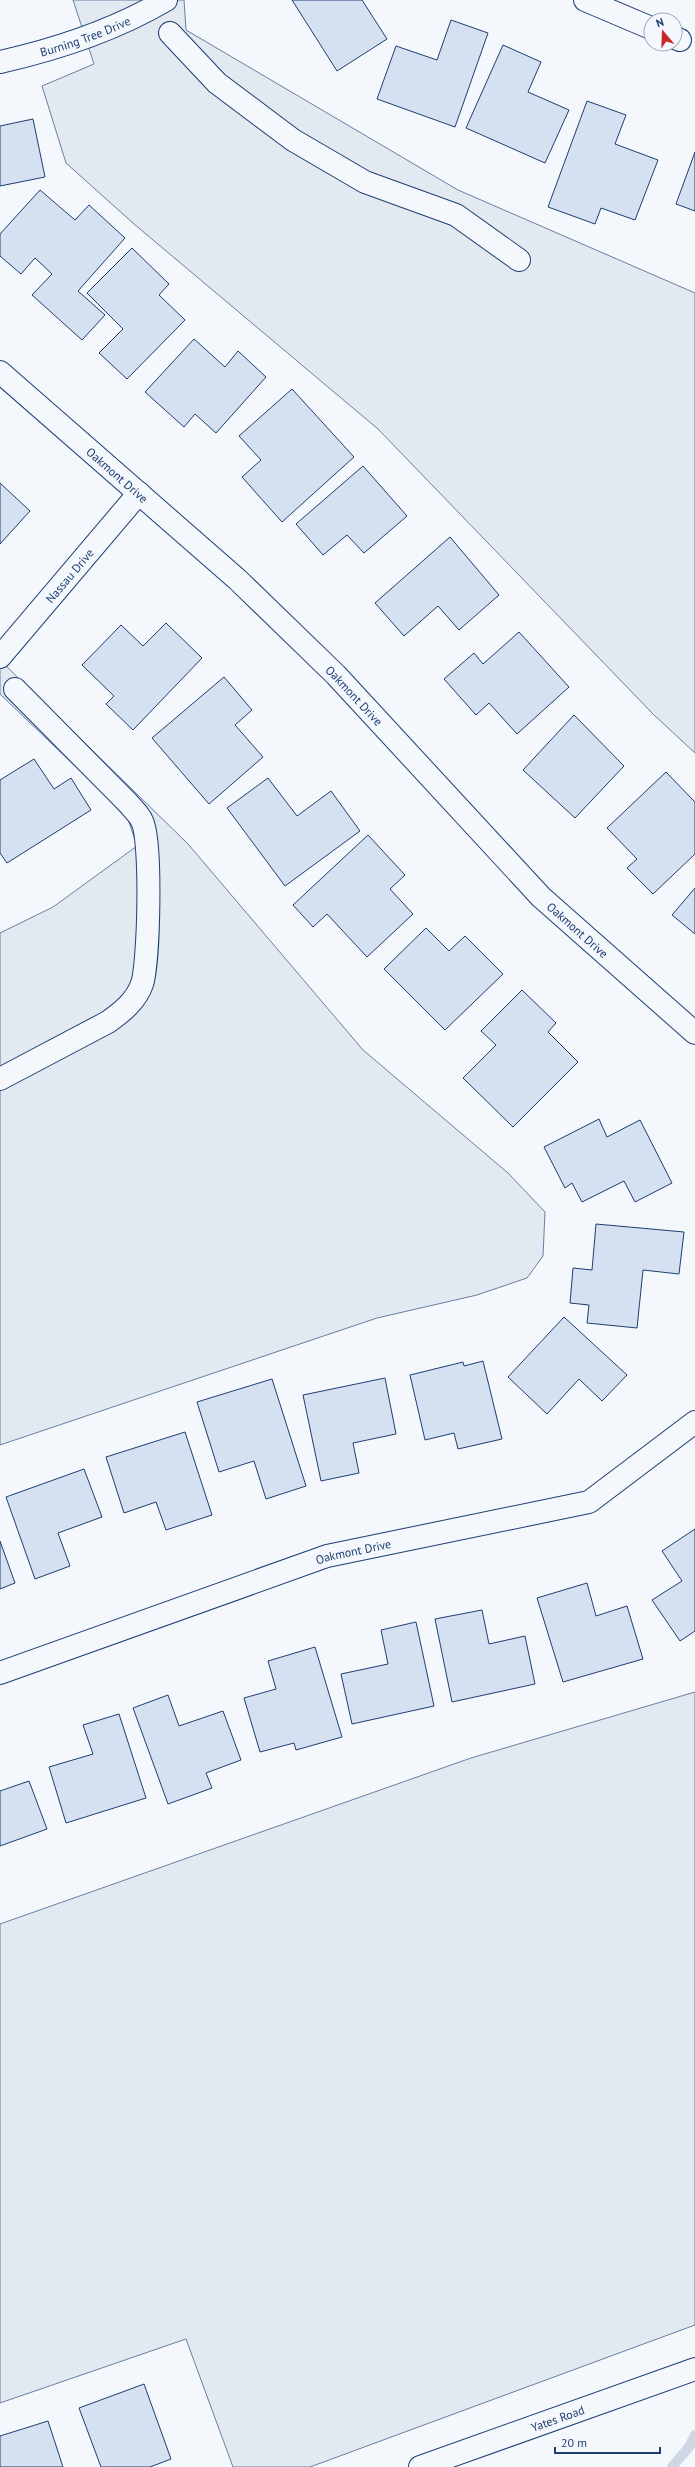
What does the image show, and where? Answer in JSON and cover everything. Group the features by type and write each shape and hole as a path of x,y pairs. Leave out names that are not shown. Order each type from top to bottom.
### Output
{"street":[{"name":"Burning Tree Drive","path":"0,62 38,54 111,28 166,0"},
{"path":"585,0 643,25"},
{"path":"170,33 217,83 293,140 365,182 456,215 519,260"},
{"name":"Oakmont Drive","path":"0,372 238,580 336,675 541,897 695,1033"},
{"name":"Nassau Drive","path":"0,657 138,493"},
{"path":"0,1079 108,1022 134,1001 142,985 148,948 147,843 142,821 127,802 14,689"},
{"name":"Oakmont Drive","path":"0,1673 327,1556 589,1502 695,1422"},
{"name":"Yates Road","path":"420,2467 695,2369"}],"shaded area":[{"path":"73,0 184,0 186,30 458,190 695,293 695,753 653,714 378,429 134,224 66,163 42,86 94,64"},
{"path":"0,660 188,844 363,1050 508,1173 545,1212 543,1256 527,1278 477,1295 377,1318 0,1445 0,933 53,907 137,846 127,816 0,694"},
{"path":"695,1692 695,2325 310,2467 233,2467 186,2339 0,2403 0,1924 471,1758"}],"building":[{"path":"292,0 362,0 387,39 337,71"},
{"path":"451,20 488,33 455,127 377,99 396,46 437,60"},
{"path":"503,45 541,62 528,92 569,110 545,163 466,128"},
{"path":"587,101 626,115 615,144 658,160 635,220 601,208 595,224 548,207"},
{"path":"33,119 45,177 0,186 0,126"},
{"path":"695,152 695,211 676,204"},
{"path":"40,190 75,220 89,205 125,238 78,291 105,315 82,340 32,295 52,274 35,258 21,274 0,256 0,234"},
{"path":"132,248 169,284 159,295 185,320 127,379 99,353 123,329 87,293"},
{"path":"194,339 225,367 238,351 266,377 216,433 195,414 184,427 145,392"},
{"path":"292,389 354,457 282,522 242,477 261,460 239,436"},
{"path":"363,466 407,516 364,553 347,535 323,555 296,524"},
{"path":"0,483 30,511 0,544"},
{"path":"450,537 499,595 459,630 438,606 404,636 375,603"},
{"path":"166,623 202,658 133,730 106,704 114,696 82,665 121,625 143,646"},
{"path":"519,632 569,687 517,734 489,703 476,715 444,679 474,653 483,664"},
{"path":"224,677 252,710 235,725 263,757 209,804 152,738"},
{"path":"574,715 624,766 575,818 523,770"},
{"path":"34,759 54,789 71,778 91,810 7,863 0,853 0,780"},
{"path":"666,772 695,802 695,854 653,894 627,868 637,859 607,828"},
{"path":"268,778 297,816 331,791 360,831 285,886 227,808"},
{"path":"368,835 405,875 390,889 413,914 367,957 327,914 313,927 293,905"},
{"path":"695,888 695,934 672,915"},
{"path":"426,928 449,951 465,936 503,974 445,1030 384,969"},
{"path":"522,990 556,1023 548,1032 578,1062 513,1127 463,1078 496,1045 481,1031"},
{"path":"599,1119 607,1137 640,1120 672,1183 635,1202 624,1181 582,1202 572,1183 565,1188 544,1147"},
{"path":"596,1224 684,1232 679,1274 643,1270 637,1328 587,1323 589,1305 570,1303 573,1268 592,1270"},
{"path":"564,1317 627,1375 602,1401 579,1379 547,1414 508,1377"},
{"path":"483,1361 502,1439 458,1449 454,1433 425,1440 410,1375 463,1362 464,1366"},
{"path":"385,1378 396,1434 353,1443 359,1473 321,1481 303,1395"},
{"path":"272,1379 306,1486 266,1499 254,1461 219,1472 197,1402"},
{"path":"185,1432 212,1515 166,1530 156,1502 124,1513 106,1457"},
{"path":"84,1469 102,1517 58,1533 70,1566 35,1579 6,1497"},
{"path":"695,1529 695,1631 680,1641 652,1600 682,1581 662,1551"},
{"path":"0,1541 15,1583 0,1589"},
{"path":"587,1583 596,1616 627,1606 643,1659 563,1682 537,1598"},
{"path":"482,1610 489,1644 525,1636 535,1684 452,1702 435,1619"},
{"path":"416,1622 434,1706 352,1724 341,1674 388,1664 381,1630"},
{"path":"315,1647 342,1737 296,1750 294,1743 260,1752 244,1698 276,1689 268,1661"},
{"path":"168,1695 179,1726 223,1711 241,1760 206,1773 212,1788 168,1804 133,1708"},
{"path":"119,1714 146,1798 66,1823 49,1767 93,1754 83,1725"},
{"path":"29,1781 47,1829 0,1846 0,1791"},
{"path":"144,2384 171,2459 150,2467 101,2467 79,2408"},
{"path":"48,2421 63,2467 0,2467 0,2436"}],"waterway":[{"path":"672,2467 689,2447 695,2435"}]}
